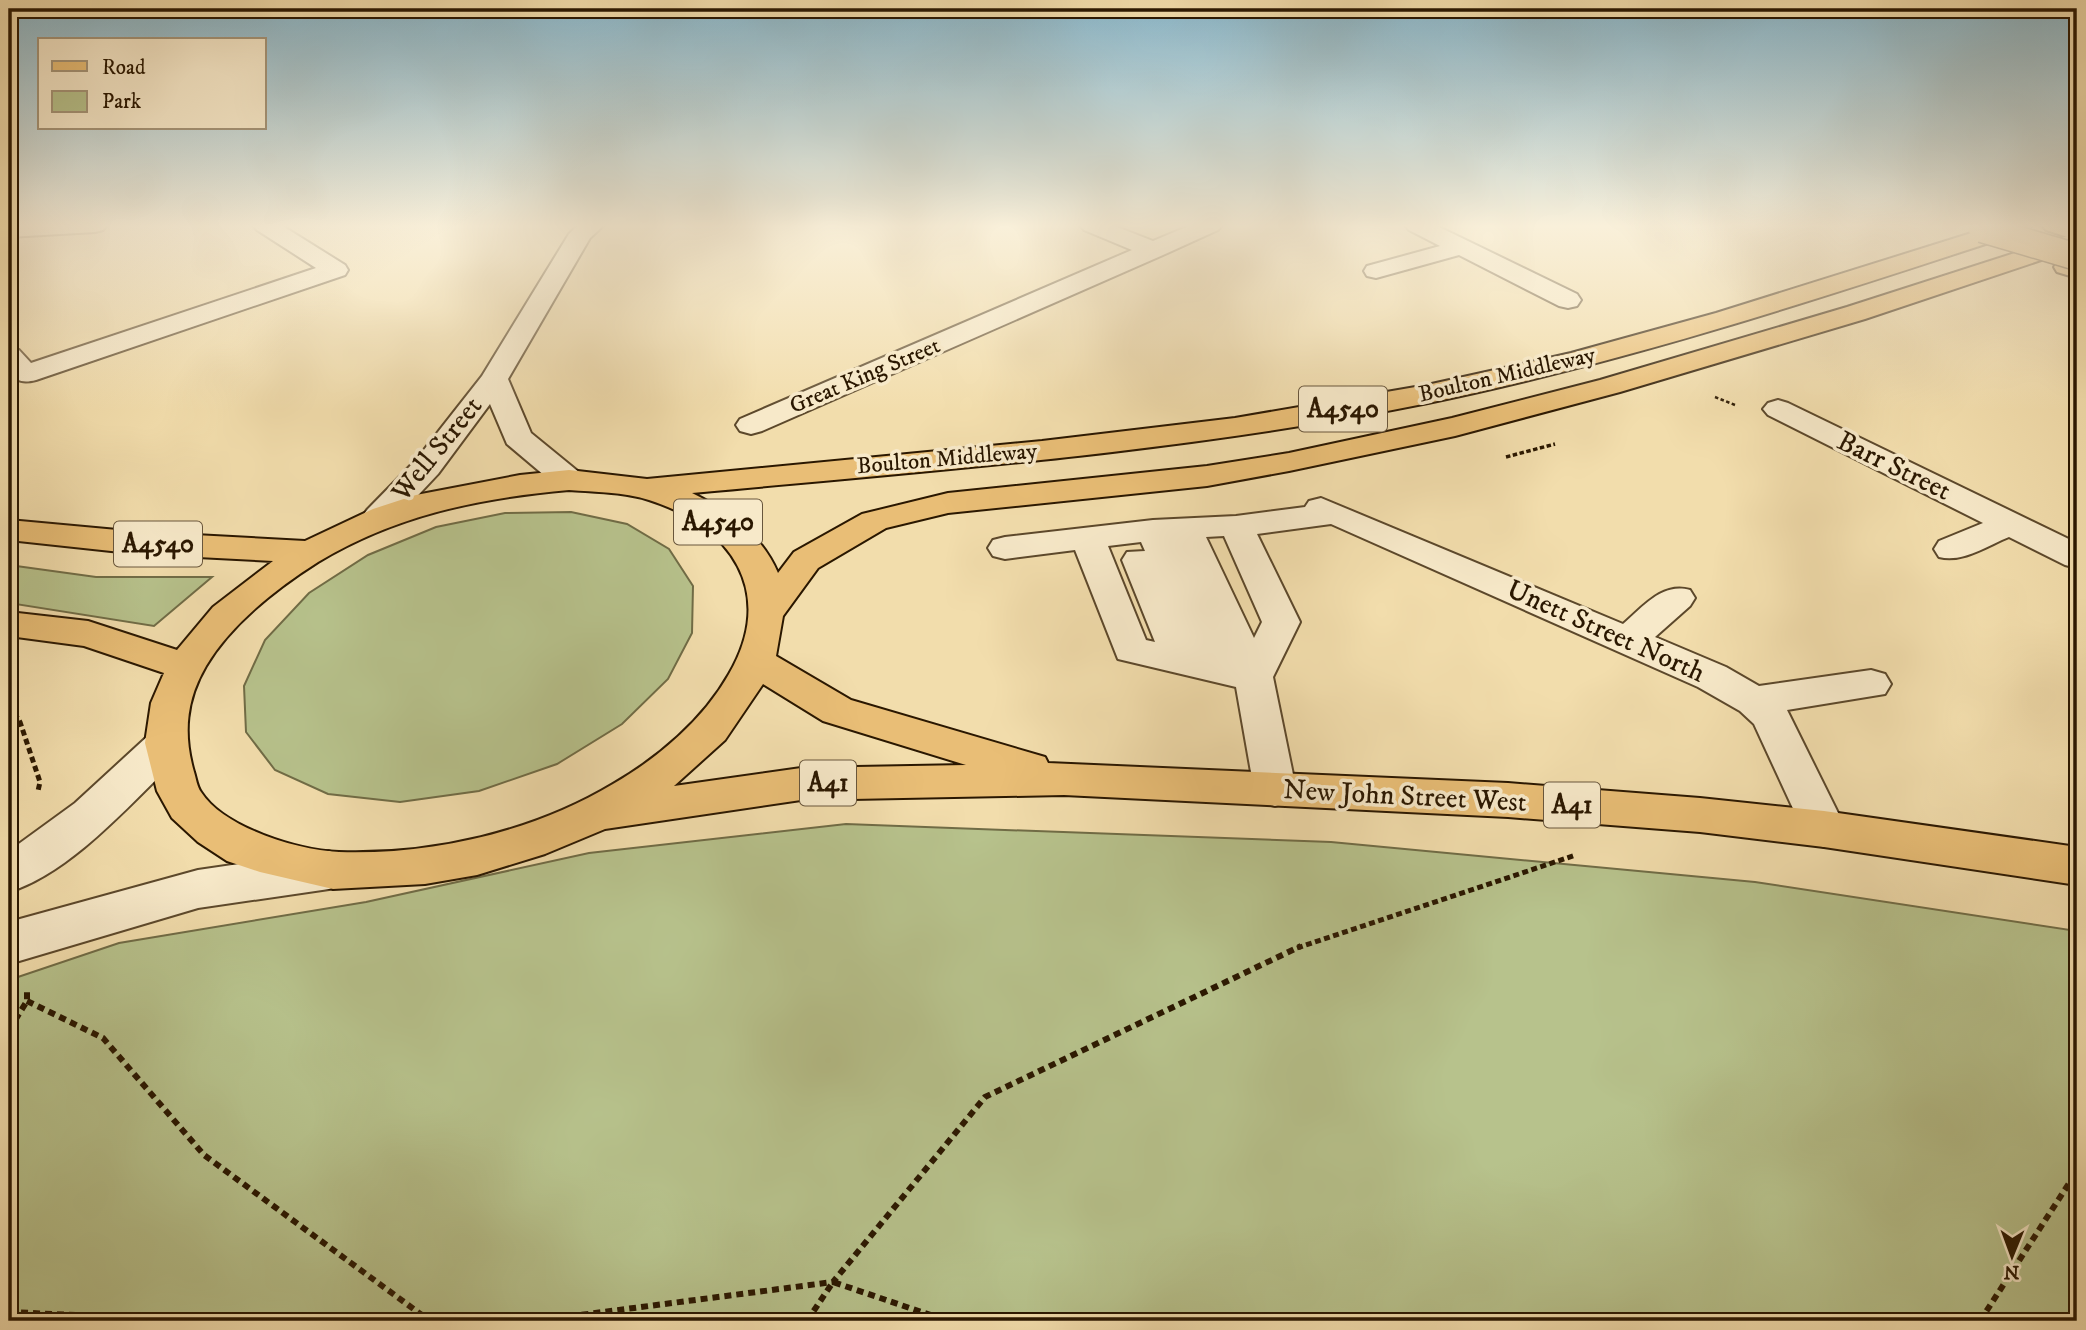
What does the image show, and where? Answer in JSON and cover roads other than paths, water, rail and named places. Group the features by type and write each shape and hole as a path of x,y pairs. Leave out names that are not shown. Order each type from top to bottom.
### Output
{"main road":[{"name":"Boulton Middleway","path":"646,488 1042,451 1225,430 1428,394 1651,341 1829,287"},
{"name":"Boulton Middleway","path":"767,612 806,560 874,520 947,503 1207,476 1289,462 1455,427 1610,386 1856,313 1961,287"},
{"name":"A4540","path":"569,480 646,488 695,506 734,533 759,569 767,612 757,662 724,715 669,768 593,816 508,850 416,868 329,870 242,848 185,804 164,746 169,707 186,667 217,624 259,585 309,552 379,517 443,496 507,484 569,480"},
{"name":"A4540","path":"9,530 139,543 309,552"},
{"path":"9,624 88,634 186,667"},
{"name":"New John Street West","path":"757,662 837,711 1064,779"},
{"name":"New John Street West","path":"593,816 801,784 1064,779 1508,800 1700,815 1824,829 2077,866"}],"street":[{"path":"9,356 26,374 286,287"},
{"name":"Well Street","path":"379,517 428,467 494,379 549,287"},
{"name":"Great King Street","path":"751,425 1069,287"},
{"path":"1542,287 1568,300"},
{"name":"Well Street","path":"494,379 518,437 569,480"},
{"name":"Barr Street","path":"1778,409 2077,556"},
{"name":"Unett Street North","path":"1236,526 1328,511 1712,677 1754,701 1770,716 1824,829"},
{"name":"Barr Street","path":"1951,549 2011,524"},
{"path":"1005,548 1089,544 1236,526 1281,622 1254,677"},
{"path":"1158,536 1199,665"},
{"path":"1158,536 1254,677 1275,789"},
{"path":"1089,544 1131,650 1254,677"},
{"path":"1628,640 1678,598"},
{"path":"1754,701 1871,684"},
{"path":"9,873 25,865 102,804 164,746"},
{"path":"9,943 198,889 329,870"}]}
